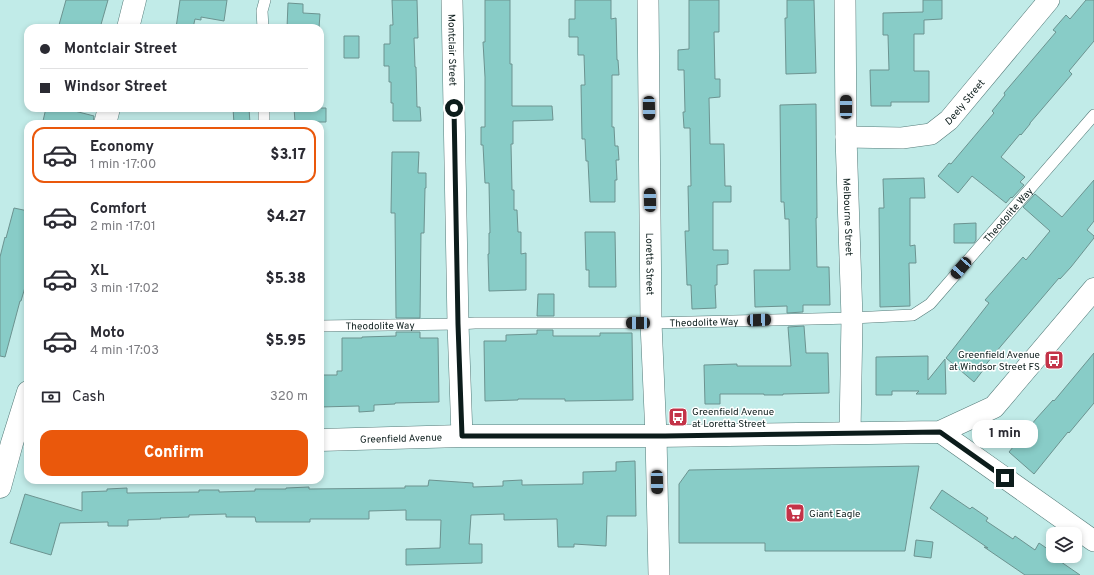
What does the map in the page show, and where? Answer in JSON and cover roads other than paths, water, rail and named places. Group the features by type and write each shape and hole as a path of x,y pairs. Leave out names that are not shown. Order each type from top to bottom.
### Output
{"main road":[{"path":"129,24 135,0"},
{"name":"Greenfield Avenue","path":"324,440 462,436 656,436 940,432 994,407 1094,289"},
{"path":"0,487 3,466 13,442 24,405"}],"street":[{"name":"Montclair Street","path":"452,0 458,324 462,436"},
{"name":"Loretta Street","path":"648,0 651,323 656,436 659,575"},
{"name":"Melbourne Street","path":"845,0 846,137 852,318 850,433"},
{"name":"Deely Street","path":"846,137 902,138 931,134 949,120 1049,0"},
{"path":"940,432 1094,541"}],"lane":[{"path":"262,24 262,11 265,0"},
{"name":"Theodolite Way","path":"324,326 475,323 651,323 913,315 930,304 1094,114"}],"place":[{"name":"Greenfield Avenue at Windsor Street FS","path":"1054,360"},
{"name":"Greenfield Avenue at Loretta Street","path":"678,417"},
{"name":"Giant Eagle","path":"795,513"}]}
